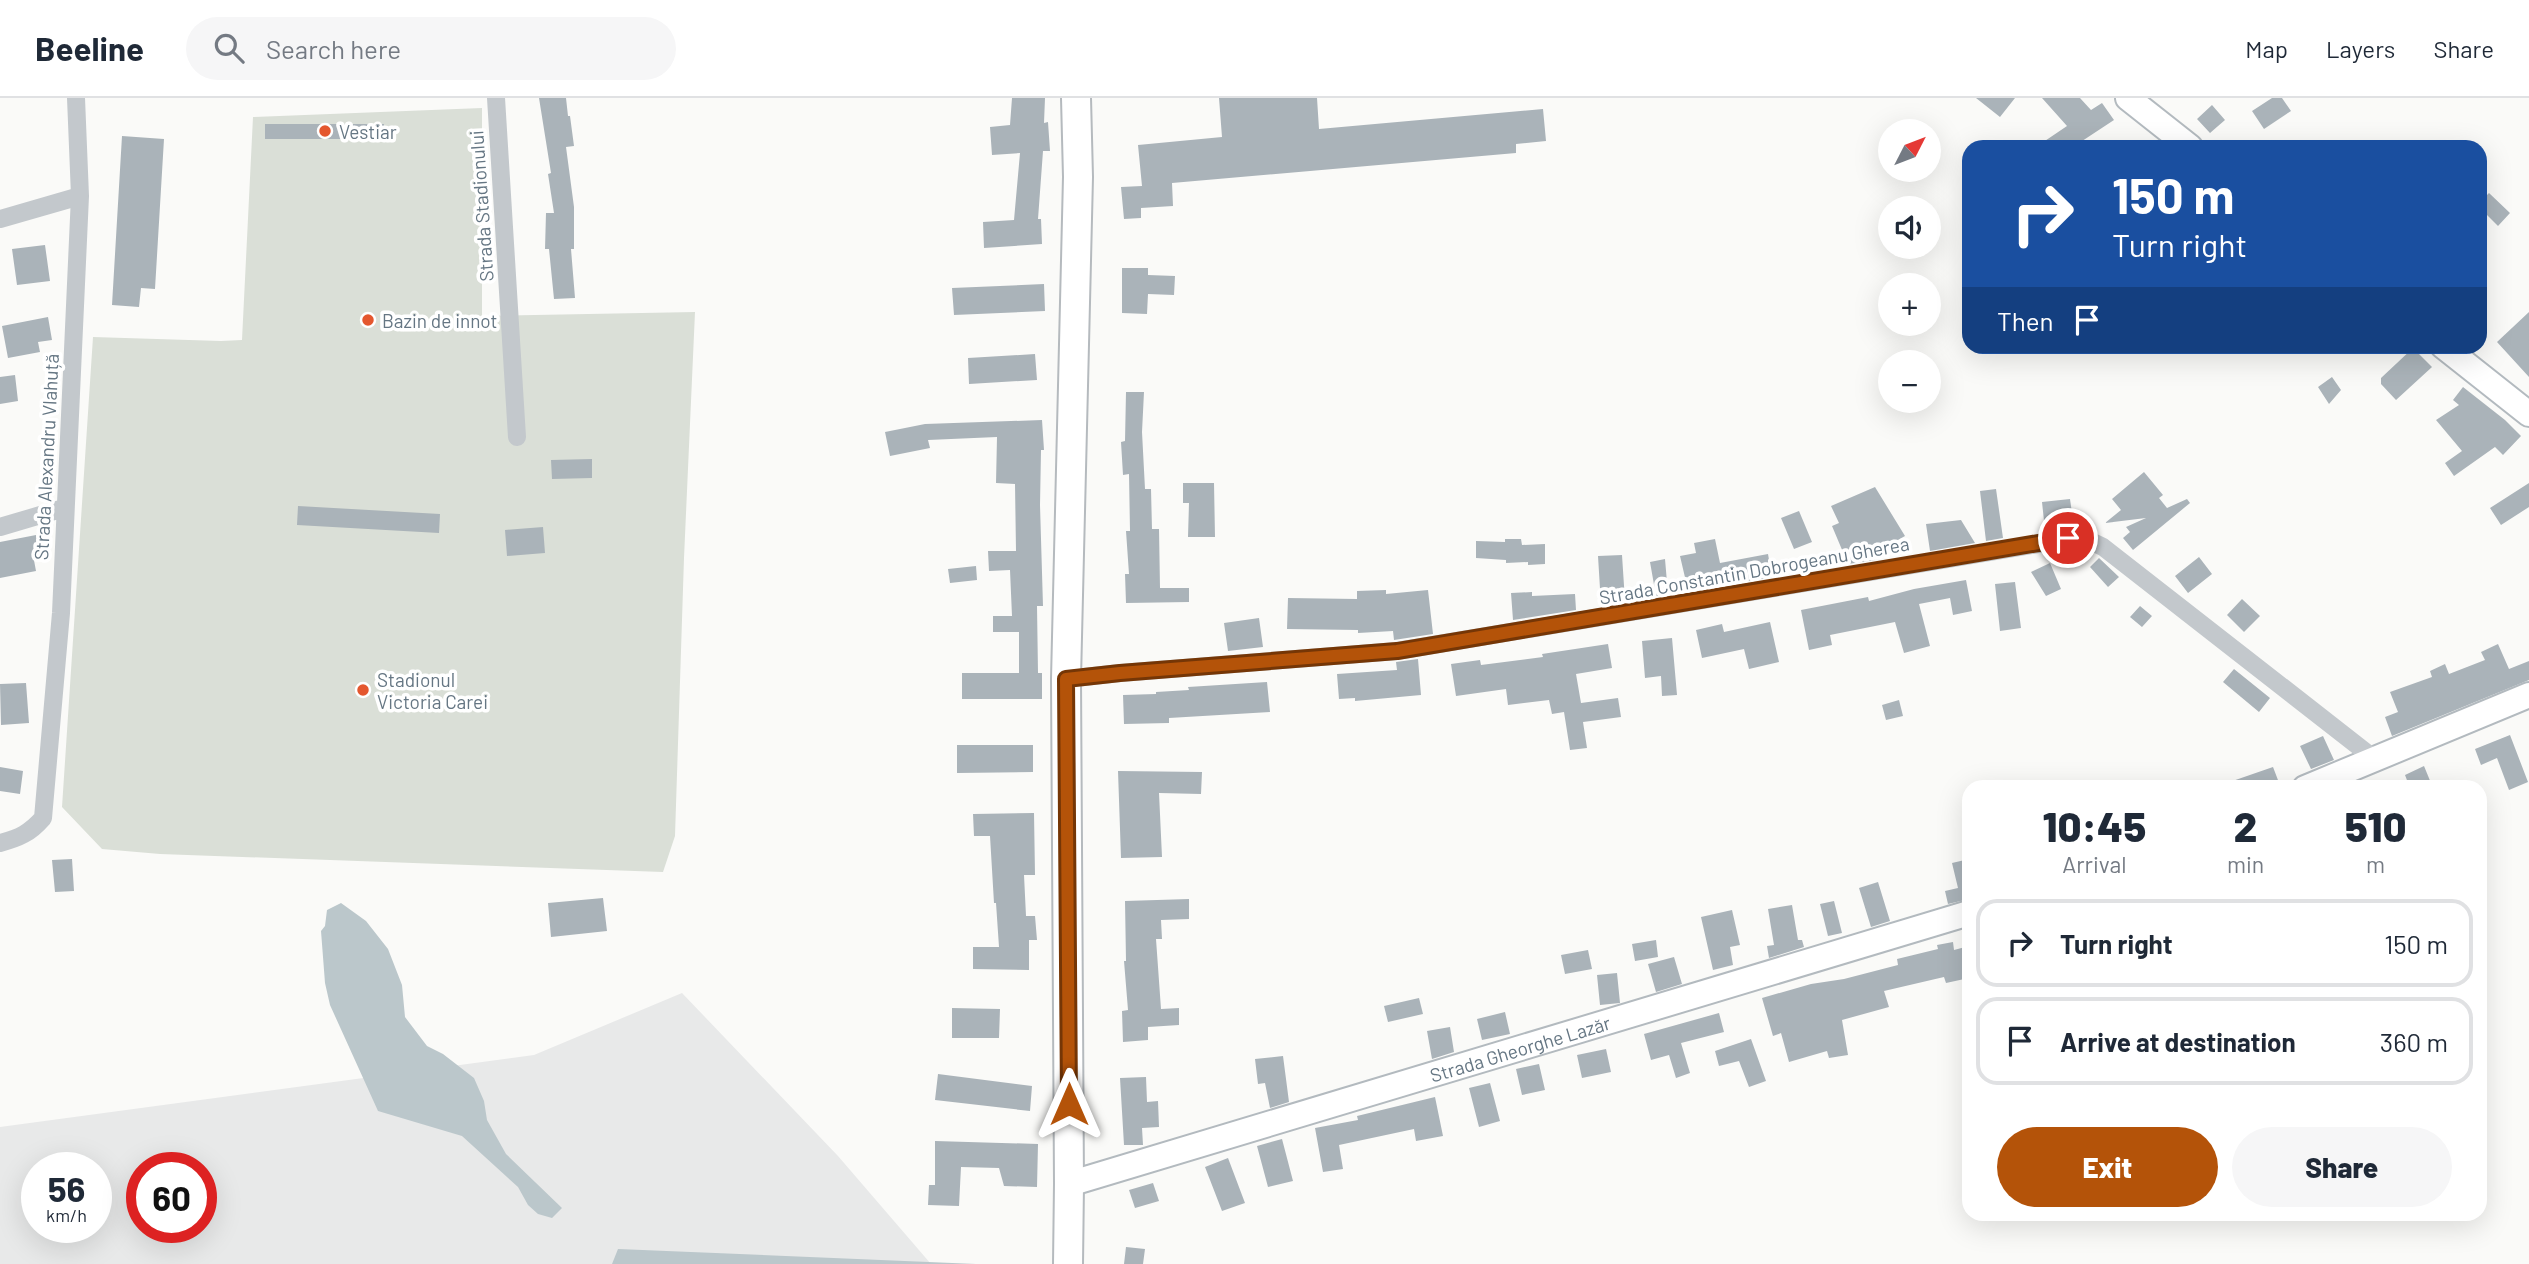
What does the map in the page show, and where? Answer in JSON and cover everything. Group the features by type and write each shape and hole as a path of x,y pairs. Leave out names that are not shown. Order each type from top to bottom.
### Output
{"main road":[{"path":"1068,1264 1066,679 1078,177 1076,98"},
{"path":"2128,98 2181,140"},
{"path":"2453,354 2529,414"},
{"path":"2325,780 2529,695"},
{"name":"Strada Gheorghe Lazăr","path":"1069,1184 1962,915"}],"street":[{"name":"Strada Alexandru Vlahuță","path":"0,843 18,838 33,829 43,818 61,613 80,196 76,98"},
{"name":"Strada Stadionului","path":"496,98 517,437"},
{"path":"0,219 80,196"},
{"path":"0,527 64,508"},
{"name":"Strada Constantin Dobrogeanu Gherea","path":"1066,679 1397,651 2068,538 2084,538 2103,547 2376,760"}],"shaded area":[{"path":"482,108 482,316 695,312 675,836 663,872 160,854 102,849 62,807 93,337 242,340 253,117"},
{"path":"341,903 366,921 388,949 402,985 405,1017 427,1046 443,1054 474,1078 484,1101 487,1120 506,1154 562,1208 552,1218 538,1214 528,1205 518,1187 462,1136 378,1111 330,1005 325,983 321,931 325,926 327,910"},
{"path":"682,993 838,1156 931,1264 0,1264 0,1127 534,1055"},
{"path":"618,1249 976,1264 612,1264"}],"building":[{"path":"539,98 566,98 570,116 574,146 566,147 574,207 574,249 571,249 575,298 554,299 549,249 545,249 546,213 554,213 548,174 551,173"},
{"path":"1012,98 1045,98 1044,123 1048,122 1050,151 1043,151 1038,219 1041,219 1042,244 984,248 983,222 1014,220 1020,153 992,155 990,127 1010,125"},
{"path":"1219,98 1317,98 1319,129 1543,109 1546,141 1516,144 1516,153 1172,183 1173,206 1141,208 1141,218 1124,219 1121,187 1142,186 1138,145 1222,137"},
{"path":"1976,98 2015,98 2000,117"},
{"path":"2042,98 2080,98 2091,110 2102,103 2114,120 2084,140 2046,140 2067,126"},
{"path":"2272,98 2282,98 2291,111 2264,129 2252,111"},
{"path":"2212,105 2225,120 2210,133 2197,119"},
{"name":"Vestiar","path":"265,124 384,124 384,139 265,139"},
{"path":"122,136 164,139 155,289 141,288 139,307 112,305"},
{"path":"2489,193 2510,213 2498,226 2487,215"},
{"path":"45,245 50,281 17,285 12,249"},
{"path":"1122,268 1148,268 1148,275 1175,276 1174,295 1148,294 1147,314 1122,313"},
{"path":"1044,284 1045,311 954,315 952,288"},
{"path":"2529,312 2529,377 2497,342"},
{"path":"48,317 52,340 38,342 40,352 8,358 2,326"},
{"path":"1035,354 1037,380 969,384 968,358"},
{"path":"2407,354 2419,354 2432,367 2396,400 2381,384 2381,378"},
{"path":"15,375 18,401 0,404 0,377"},
{"path":"2332,377 2341,390 2329,404 2318,387"},
{"path":"2463,387 2521,436 2503,455 2495,447 2454,476 2445,463 2462,451 2436,420 2459,405 2453,400"},
{"path":"1126,392 1144,392 1142,432 1145,489 1151,489 1152,529 1159,529 1160,588 1189,588 1189,602 1126,603 1125,574 1129,574 1126,531 1130,531 1129,474 1123,475 1121,442 1125,441"},
{"path":"1042,420 1044,450 1041,450 1040,505 1043,606 1037,606 1038,673 1042,673 1042,699 962,699 962,673 1019,673 1019,632 993,632 993,616 1012,616 1010,570 989,571 988,551 1016,551 1015,484 996,483 997,437 928,440 930,448 890,456 885,432 925,424"},
{"path":"592,459 592,478 552,479 551,460"},
{"path":"2144,472 2163,495 2159,498 2167,508 2187,499 2190,503 2133,550 2123,538 2130,532 2126,527 2146,518 2105,523 2121,510 2112,499"},
{"path":"1183,483 1214,483 1215,537 1188,537 1189,503 1183,503"},
{"path":"2529,483 2529,507 2501,525 2490,508"},
{"path":"1875,487 1905,536 1873,554 1875,560 1848,564 1832,526 1839,523 1831,506"},
{"path":"1996,489 2003,538 1986,541 1980,491"},
{"path":"2070,499 2074,527 2045,530 2042,502"},
{"path":"298,506 440,514 439,533 297,525"},
{"path":"1799,511 1812,542 1794,549 1781,518"},
{"path":"1961,520 1975,543 1930,551 1926,524"},
{"path":"543,527 545,553 507,556 505,530"},
{"path":"36,535 40,554 33,555 36,571 0,578 0,542"},
{"path":"1505,539 1521,539 1522,545 1545,544 1545,564 1528,565 1528,562 1506,563 1506,560 1476,558 1476,541 1505,542"},
{"path":"1715,539 1720,563 1768,554 1772,577 1748,581 1747,575 1687,586 1680,556 1696,553 1694,543"},
{"path":"1622,555 1625,601 1601,605 1598,556"},
{"path":"2199,557 2212,574 2188,593 2175,576"},
{"path":"2099,558 2119,577 2108,587 2090,567"},
{"path":"1665,559 1668,594 1656,596 1650,562"},
{"path":"2050,563 2061,589 2046,596 2031,572"},
{"path":"976,566 977,580 950,583 948,569"},
{"path":"1966,580 1972,611 1953,615 1950,598 1919,604 1930,646 1904,653 1895,622 1830,635 1832,645 1809,650 1801,610 1868,597 1869,601 1914,589"},
{"path":"2015,582 2021,628 2000,631 1995,584"},
{"path":"1386,590 1386,594 1428,590 1433,634 1394,640 1393,631 1358,633 1358,630 1287,629 1288,598 1357,599 1357,591"},
{"path":"1532,592 1532,596 1575,594 1576,610 1513,620 1511,593"},
{"path":"2242,599 2260,616 2244,632 2227,615"},
{"path":"2140,606 2152,616 2142,627 2130,617"},
{"path":"1259,618 1263,647 1228,651 1224,623"},
{"path":"1770,622 1779,662 1749,669 1744,649 1702,658 1696,630 1722,624 1724,632"},
{"path":"1672,638 1677,695 1662,696 1661,676 1645,678 1642,641"},
{"path":"1608,644 1612,668 1576,674 1581,703 1618,698 1621,717 1583,722 1587,748 1570,750 1564,712 1552,714 1549,700 1508,705 1506,689 1456,696 1451,664 1480,660 1481,665 1543,657 1542,654"},
{"path":"2498,644 2509,669 2529,661 2529,680 2392,736 2385,717 2398,712 2390,692 2432,677 2430,671 2445,664 2449,674 2485,660 2481,652"},
{"path":"1418,659 1421,695 1355,701 1355,698 1339,699 1337,674 1397,670 1396,662"},
{"path":"2234,669 2270,698 2259,712 2223,682"},
{"path":"1267,682 1270,712 1169,718 1169,723 1124,724 1123,695 1189,690 1188,687"},
{"path":"26,683 29,723 1,725 0,684"},
{"path":"1899,700 1903,716 1886,720 1882,705"},
{"path":"2510,735 2528,782 2509,790 2497,758 2481,765 2475,749"},
{"path":"2323,736 2334,760 2311,769 2300,746"},
{"path":"957,745 1033,745 1033,772 957,773"},
{"path":"2424,766 2430,780 2407,780 2405,775"},
{"path":"0,767 23,771 20,794 0,791"},
{"path":"2273,767 2278,780 2235,780"},
{"path":"1118,771 1202,772 1201,794 1159,793 1162,857 1121,858"},
{"path":"1034,813 1035,875 1024,875 1026,916 1035,916 1037,940 1029,940 1029,970 973,969 973,947 999,947 990,836 974,836 973,814"},
{"path":"72,859 74,891 55,892 52,860"},
{"path":"1962,861 1962,901 1948,904 1945,891 1958,888 1952,863"},
{"path":"1878,882 1890,921 1871,927 1859,888"},
{"path":"603,898 607,931 551,937 548,903"},
{"path":"1189,899 1189,919 1161,920 1162,939 1156,939 1161,1009 1179,1008 1179,1025 1148,1027 1148,1040 1123,1042 1122,1011 1128,1010 1124,961 1125,901"},
{"path":"1834,901 1842,933 1828,936 1820,904"},
{"path":"1792,905 1798,940 1802,940 1804,947 1769,958 1767,946 1774,945 1768,909"},
{"path":"1732,910 1740,945 1730,947 1733,965 1713,970 1701,917"},
{"path":"1656,940 1658,957 1635,961 1632,944"},
{"path":"1953,942 1954,950 1962,948 1962,980 1946,983 1944,977 1884,991 1889,1007 1842,1020 1848,1055 1829,1058 1827,1051 1789,1062 1781,1033 1773,1036 1762,998 1898,965 1897,959 1938,949 1937,945"},
{"path":"1588,950 1592,969 1565,974 1561,955"},
{"path":"1674,957 1682,984 1656,992 1648,964"},
{"path":"1617,973 1620,1003 1600,1005 1597,975"},
{"path":"1419,998 1423,1014 1388,1022 1384,1006"},
{"path":"952,1008 1000,1009 999,1038 952,1038"},
{"path":"1505,1012 1510,1034 1482,1040 1477,1019"},
{"path":"1719,1013 1724,1032 1681,1043 1690,1073 1676,1078 1669,1055 1651,1060 1644,1034"},
{"path":"1450,1027 1454,1052 1432,1059 1427,1031"},
{"path":"1751,1039 1766,1081 1749,1087 1739,1061 1719,1066 1715,1051"},
{"path":"1606,1049 1611,1072 1582,1078 1577,1055"},
{"path":"1283,1056 1289,1102 1270,1108 1265,1083 1258,1084 1255,1059"},
{"path":"1539,1064 1545,1090 1522,1095 1516,1069"},
{"path":"938,1074 1032,1086 1030,1111 935,1100"},
{"path":"1146,1077 1147,1102 1158,1101 1159,1127 1142,1128 1143,1145 1124,1145 1120,1078"},
{"path":"1490,1083 1500,1121 1479,1127 1469,1088"},
{"path":"1435,1097 1443,1136 1416,1141 1414,1129 1339,1145 1343,1169 1323,1172 1315,1128 1358,1120 1357,1116"},
{"path":"1282,1139 1293,1181 1268,1187 1257,1146"},
{"path":"935,1141 1038,1144 1037,1187 1004,1186 999,1168 961,1167 959,1206 928,1205 929,1185 935,1185"},
{"path":"1228,1158 1245,1203 1222,1211 1205,1167"},
{"path":"1153,1183 1159,1201 1135,1208 1129,1190"},
{"path":"1126,1247 1145,1249 1143,1264 1124,1264"}],"place":[{"name":"Vestiar","path":"325,131"},
{"name":"Bazin de innot","path":"368,320"},
{"name":"Stadionul Victoria Carei","path":"363,690"}],"route":[{"path":"1069,1104 1066,679 1397,651 2068,538"}]}
